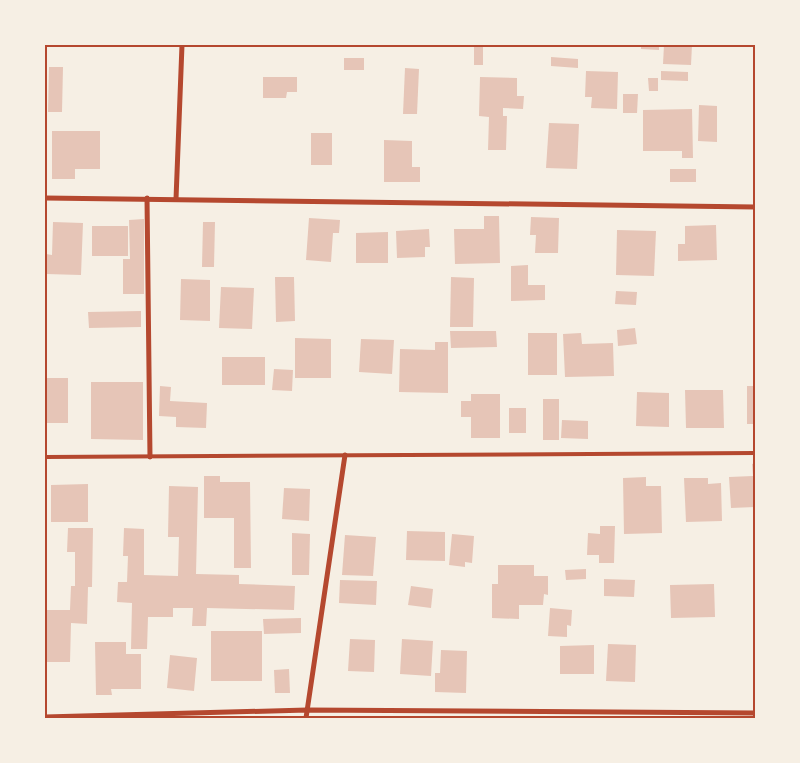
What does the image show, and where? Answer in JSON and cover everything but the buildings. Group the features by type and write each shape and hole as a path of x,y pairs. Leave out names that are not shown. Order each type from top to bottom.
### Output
{"street":[{"path":"176,199 182,45"},
{"path":"45,198 755,207"},
{"path":"147,198 150,457"},
{"path":"306,718 345,456"},
{"path":"45,717 307,710 755,713"}],"lane":[{"path":"45,457 755,452"}]}
